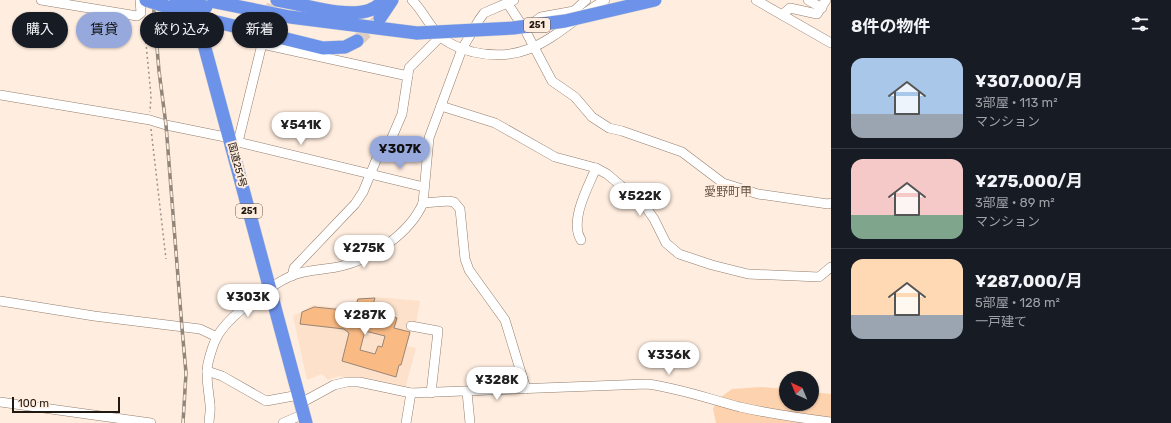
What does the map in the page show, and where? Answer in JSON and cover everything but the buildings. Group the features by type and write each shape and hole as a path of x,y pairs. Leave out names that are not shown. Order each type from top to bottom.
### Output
{"highway":[{"path":"146,0 205,8 303,44 323,48 345,47 354,33"},
{"name":"251","path":"176,0 205,8 289,25 354,33 381,34 513,28 565,21 655,0"},
{"name":"国道251号","path":"191,0 233,141 302,409"},
{"path":"277,0 359,13 370,10 385,0"},
{"path":"380,18 392,0"}],"street":[{"path":"41,0 137,16 140,14"},
{"path":"140,0 140,12"},
{"path":"412,0 440,36 462,49 498,55 516,53 534,48 554,37 589,9 605,0"},
{"path":"525,30 541,17 574,12 586,0"},
{"path":"756,0 831,43"},
{"path":"782,15 790,8 815,14 819,12 824,4 808,0"},
{"path":"209,423 210,406 207,370 217,337 235,316 270,289 292,276 343,265 368,255 388,242 408,226 419,212 423,203 429,138 462,49 484,13 511,2 552,81 574,97 592,117 609,128 682,152 723,183 758,194 828,204 831,203"},
{"path":"292,276 294,268 355,204 363,192 377,158 390,142 402,114 409,68 440,36"},
{"path":"233,141 262,42 408,76"},
{"path":"0,95 150,120 424,187"},
{"path":"441,106 495,124 555,157 596,168 613,178 645,206 654,219 666,243 679,254 712,265 748,274 819,277 831,267"},
{"path":"581,240 577,232 576,225 578,214 596,168"},
{"path":"423,203 448,201 454,202 460,209 466,259 469,270 505,320 526,389"},
{"path":"0,301 94,316 200,329 217,337"},
{"path":"411,326 438,331 431,393"},
{"path":"207,370 222,376 266,401 302,409"},
{"path":"283,423 334,385 347,382 359,382 411,393 647,384 669,387 779,416 806,421 831,422"},
{"path":"467,392 470,423"},
{"path":"406,423 411,393"},
{"path":"0,402 151,423"}],"path":[{"path":"147,48 151,96 150,120 166,259"}],"shaded area":[{"path":"378,297 420,301 416,324 413,324 407,346 416,348 405,389 338,376 328,380 322,374 307,380 293,316 314,305 353,309 357,298"},
{"path":"762,387 779,388 779,411 819,411 819,393 831,394 831,423 716,423 713,409 717,400 732,389"}],"tunnel":[{"path":"269,12 272,0"},
{"path":"357,41 378,21"}],"railway":[{"path":"153,0 159,71 166,125 186,373 183,423"}],"district":[{"name":"愛野町甲","path":"728,192"}]}
